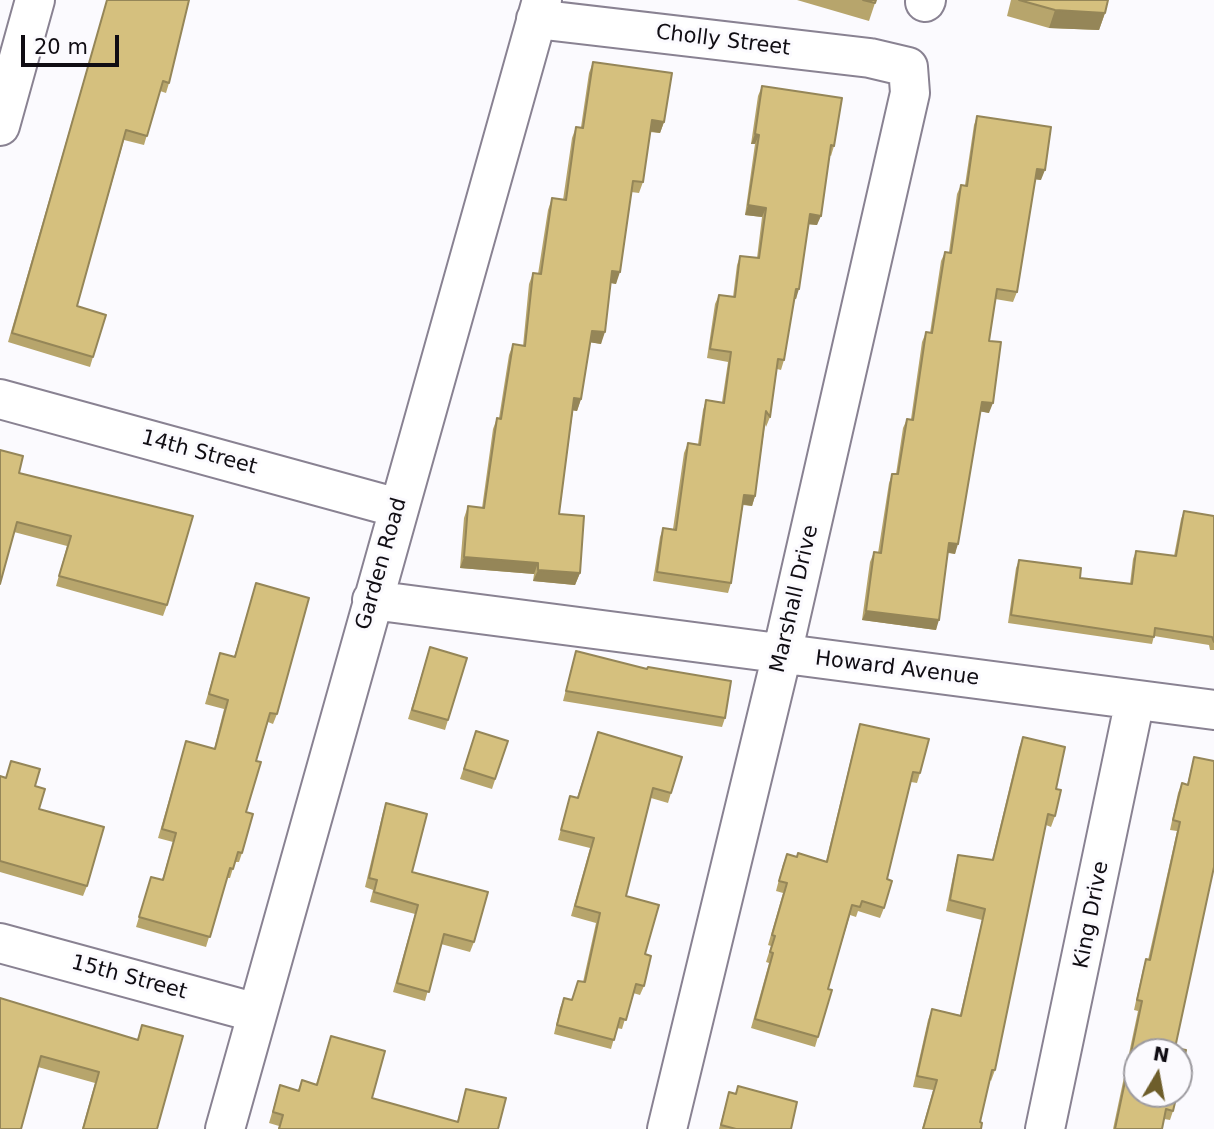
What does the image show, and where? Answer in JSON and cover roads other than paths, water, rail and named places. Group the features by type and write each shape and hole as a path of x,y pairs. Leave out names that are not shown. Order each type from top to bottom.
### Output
{"street":[{"path":"0,126 35,0"},
{"name":"Cholly Street","path":"539,10 870,58 908,67"},
{"name":"Garden Road","path":"225,1129 539,10"},
{"name":"Marshall Drive","path":"667,1129 782,654 911,93 908,67"},
{"name":"14th Street","path":"0,399 398,508"},
{"name":"Howard Avenue","path":"372,600 1214,710"},
{"name":"King Drive","path":"1045,1129 1135,700"},
{"name":"15th Street","path":"0,943 257,1013"}]}
